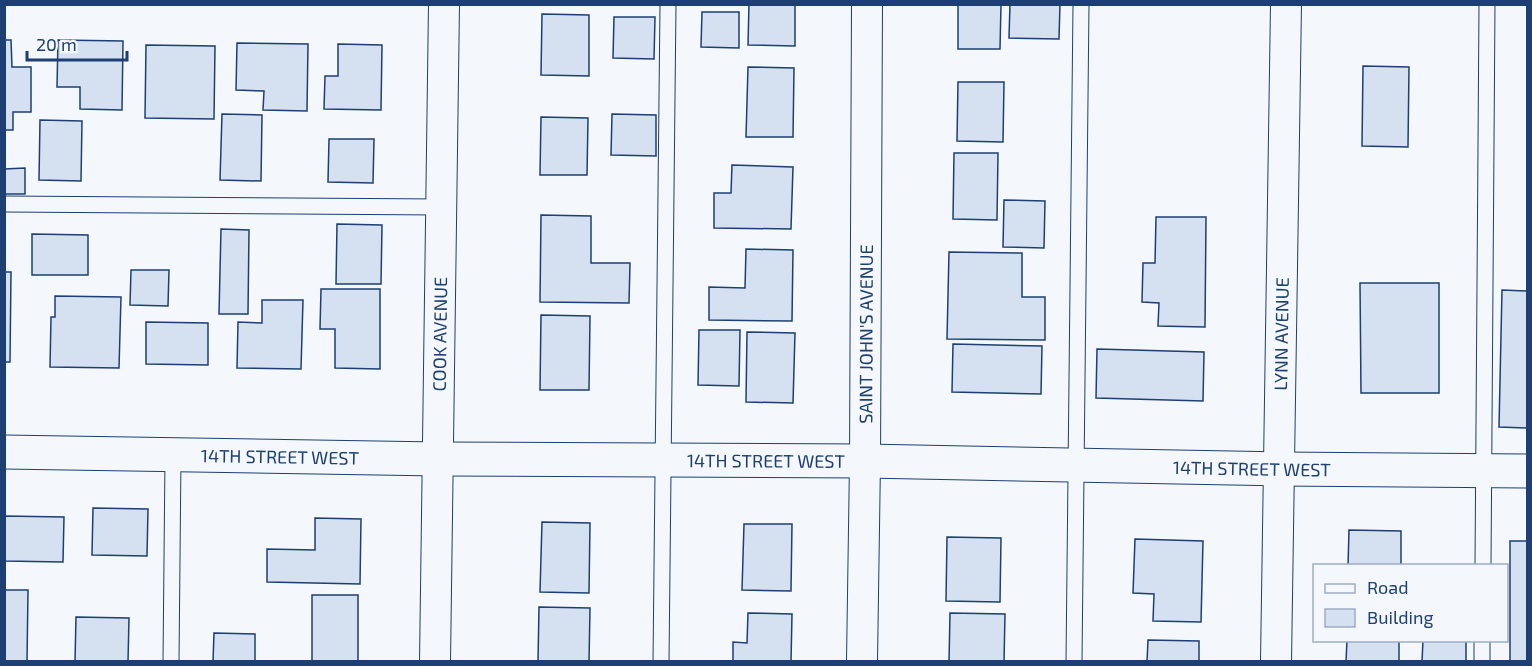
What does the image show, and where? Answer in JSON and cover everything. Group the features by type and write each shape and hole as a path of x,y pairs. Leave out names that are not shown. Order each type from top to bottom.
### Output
{"street":[{"name":"COOK AVENUE","path":"435,662 444,4"},
{"name":"SAINT JOHN'S AVENUE","path":"862,662 867,4"},
{"name":"LYNN AVENUE","path":"1276,662 1286,4"},
{"name":"14TH STREET WEST","path":"4,452 438,459 865,460 1075,466 1527,471"}],"lane":[{"path":"661,662 668,4"},
{"path":"1074,662 1081,4"},
{"path":"1483,564 1487,4"},
{"path":"4,204 442,207"},
{"path":"171,662 173,456"},
{"path":"1482,642 1482,662"}],"building":[{"path":"749,4 795,4 795,46 748,45"},
{"path":"958,4 1001,4 1000,49 958,49"},
{"path":"1010,4 1060,4 1059,39 1009,38"},
{"path":"702,12 739,12 739,48 701,47"},
{"path":"542,14 589,15 589,76 541,75"},
{"path":"614,17 655,17 654,59 613,58"},
{"path":"4,40 11,40 12,67 31,67 31,112 13,112 13,130 4,130"},
{"path":"58,40 123,41 122,110 80,109 80,87 57,87"},
{"path":"237,43 308,44 307,111 263,110 264,91 236,90"},
{"path":"338,44 382,45 381,110 324,109 325,76 338,76"},
{"path":"146,45 215,46 214,119 145,118"},
{"path":"1363,66 1409,67 1408,147 1362,146"},
{"path":"748,67 794,68 793,137 746,137"},
{"path":"958,82 1004,82 1003,142 957,141"},
{"path":"222,114 262,115 261,181 220,180"},
{"path":"612,114 656,115 656,156 611,155"},
{"path":"541,117 588,118 587,175 540,175"},
{"path":"40,120 82,121 81,181 39,180"},
{"path":"329,139 374,139 373,183 328,182"},
{"path":"954,153 998,153 997,220 953,219"},
{"path":"732,165 793,167 791,229 714,228 714,193 731,193"},
{"path":"25,168 25,194 4,194 4,169"},
{"path":"1004,200 1045,201 1044,248 1003,247"},
{"path":"541,215 591,216 591,263 630,263 629,303 540,302"},
{"path":"1156,217 1206,217 1205,327 1158,326 1159,303 1142,302 1143,263 1155,263"},
{"path":"337,224 382,225 381,284 336,284"},
{"path":"221,229 249,230 248,314 219,314"},
{"path":"32,234 88,235 88,275 32,275"},
{"path":"746,249 793,250 792,321 709,320 709,287 745,288"},
{"path":"949,252 1022,253 1022,297 1045,297 1045,340 947,339"},
{"path":"131,270 169,270 168,306 130,305"},
{"path":"4,272 11,272 10,362 4,362"},
{"path":"1360,283 1439,283 1439,393 1361,393"},
{"path":"321,289 380,289 380,369 335,368 335,329 320,329"},
{"path":"1502,290 1528,291 1528,428 1499,427"},
{"path":"55,296 121,297 119,368 50,367 51,317 55,317"},
{"path":"262,300 303,300 301,369 237,368 238,322 262,323"},
{"path":"541,315 590,316 589,390 540,390"},
{"path":"146,322 208,323 208,365 146,364"},
{"path":"699,330 740,330 739,386 698,385"},
{"path":"747,332 795,333 793,403 746,402"},
{"path":"953,344 1042,346 1041,394 952,392"},
{"path":"1097,349 1204,352 1203,401 1096,398"},
{"path":"93,508 148,509 147,556 92,555"},
{"path":"4,516 64,517 63,562 4,561"},
{"path":"315,518 361,519 360,584 267,582 267,549 315,550"},
{"path":"542,522 590,523 589,593 540,592"},
{"path":"744,524 792,524 791,591 742,590"},
{"path":"1349,530 1401,531 1401,564 1348,564"},
{"path":"947,537 1001,538 1000,602 946,601"},
{"path":"1135,539 1203,541 1201,622 1153,621 1154,594 1133,593"},
{"path":"1510,541 1528,541 1528,662 1510,662"},
{"path":"4,590 28,590 27,662 4,662"},
{"path":"312,595 358,595 358,662 312,662"},
{"path":"539,607 590,608 589,662 538,662"},
{"path":"748,613 792,614 791,662 733,662 733,642 747,643"},
{"path":"950,613 1005,614 1004,662 949,662"},
{"path":"76,617 129,618 128,662 75,662"},
{"path":"214,633 255,634 255,662 213,662"},
{"path":"1148,640 1199,641 1199,662 1147,662"},
{"path":"1347,642 1399,642 1399,662 1346,662"},
{"path":"1423,642 1466,642 1466,662 1422,662"}]}
